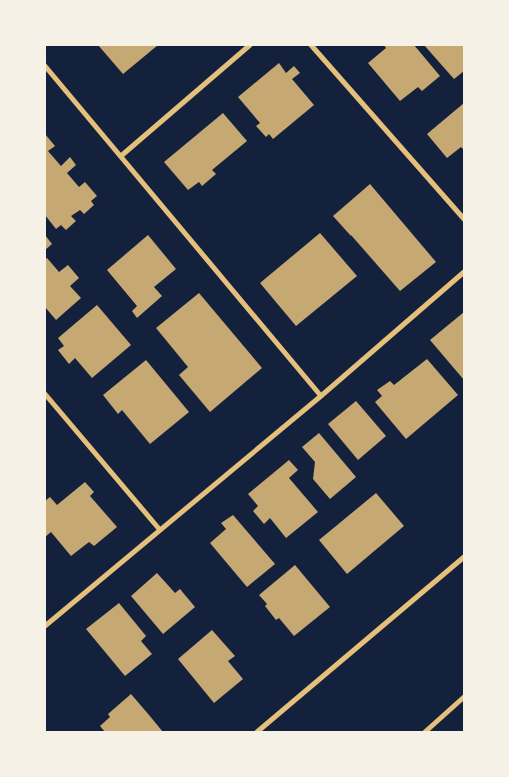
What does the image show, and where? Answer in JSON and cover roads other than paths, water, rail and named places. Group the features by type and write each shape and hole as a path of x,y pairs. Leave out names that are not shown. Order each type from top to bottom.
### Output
{"street":[{"path":"121,156 250,45"},
{"path":"311,45 464,219"},
{"path":"45,66 321,396"},
{"path":"45,626 321,396 464,272"},
{"path":"45,394 160,530"},
{"path":"257,732 464,557"},
{"path":"425,732 464,696"}]}
